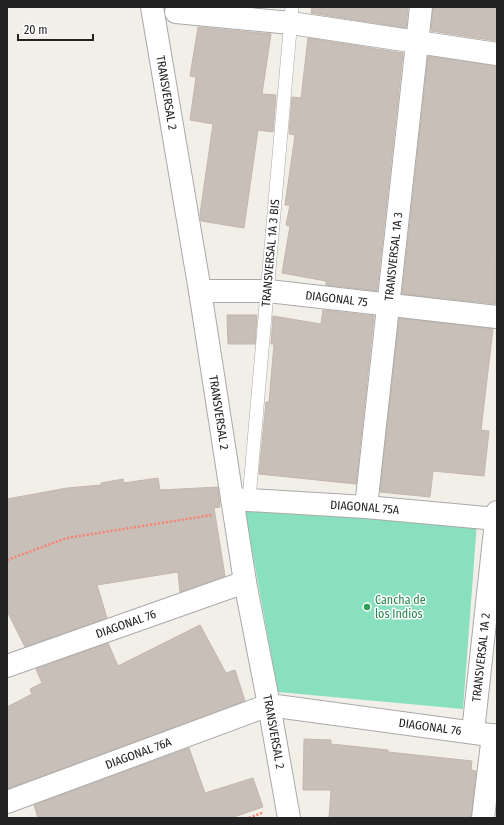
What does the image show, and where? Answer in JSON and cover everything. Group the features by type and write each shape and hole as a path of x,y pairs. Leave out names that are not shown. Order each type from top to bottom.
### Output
{"street":[{"name":"TRANSVERSAL 2","path":"152,7 200,291 238,503 244,582 269,705 289,818"},
{"name":"TRANSVERSAL 1A 3","path":"366,507 421,7"},
{"path":"176,12 292,15 417,43 497,54"},
{"name":"DIAGONAL 75","path":"200,291 268,291 497,317"},
{"name":"DIAGONAL 75A","path":"238,503 366,507 497,516"},
{"name":"TRANSVERSAL 1A 2","path":"483,818 497,516"},
{"name":"DIAGONAL 76","path":"7,666 244,582"},
{"name":"DIAGONAL 76","path":"269,705 488,734"},
{"name":"DIAGONAL 76A","path":"7,802 269,705"}],"lane":[{"name":"TRANSVERSAL 1A 3 BIS","path":"238,503 268,291 292,15"}],"path":[{"path":"7,560 67,538 238,503"}],"green space":[{"name":"Cancha de los Indios","path":"244,506 477,522 463,709 278,692"}],"building":[{"path":"312,7 408,7 406,28 311,13"},
{"path":"433,7 497,7 497,41 431,31"},
{"path":"198,27 271,34 262,94 276,95 273,132 258,130 244,228 201,221 200,214 213,124 190,120 196,77 190,76"},
{"path":"308,38 403,53 377,291 326,285 326,281 282,273 290,226 286,225 290,205 285,205 295,135 289,134 292,97 301,98"},
{"path":"428,56 497,66 496,304 402,294"},
{"path":"323,310 374,316 356,484 259,474 266,402 269,402 274,344 271,344 273,316 321,324"},
{"path":"227,315 257,315 255,344 228,344"},
{"path":"399,318 493,329 481,430 489,431 484,476 433,471 430,497 380,492"},
{"path":"158,478 160,490 218,487 220,507 214,508 225,576 180,592 178,572 97,585 107,618 25,647 7,611 7,499 67,488 101,485 101,483 123,479 124,483"},
{"path":"200,625 226,673 235,670 245,701 7,789 7,707 32,694 30,689 42,683 36,669 108,643 118,666"},
{"path":"304,739 331,740 331,744 472,761 471,770 476,771 471,818 329,818 331,790 303,790"},
{"path":"189,748 205,793 253,778 263,807 231,818 38,818 34,805"}],"place":[{"name":"Cancha de los Indios","path":"367,607"}]}
